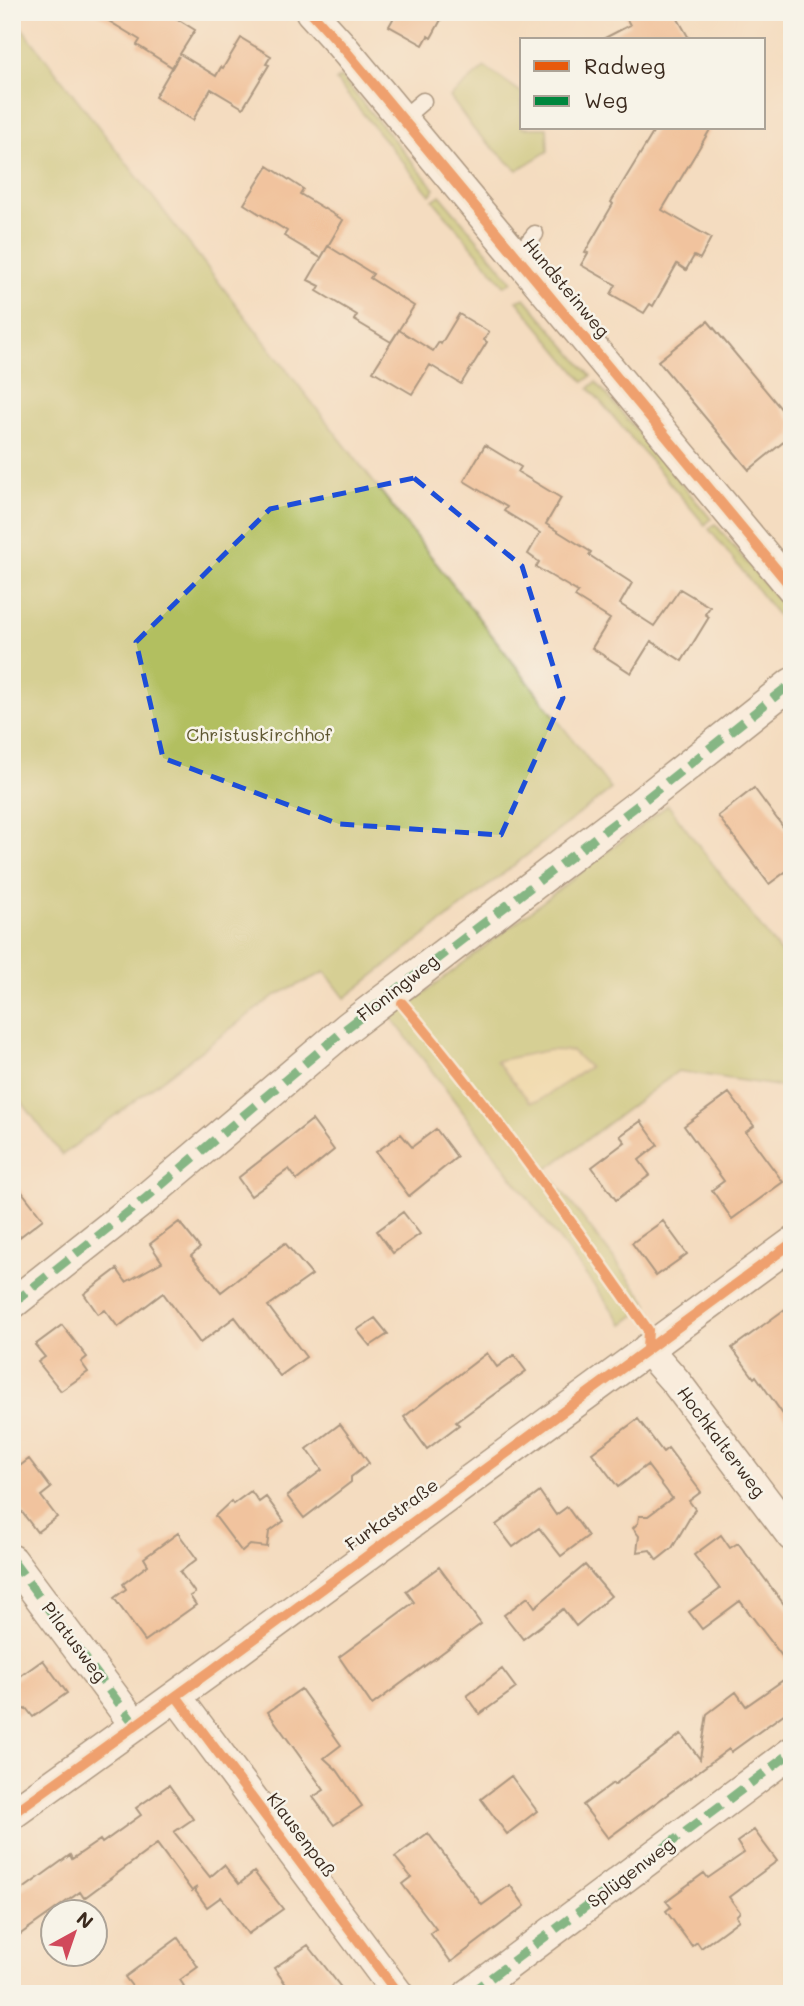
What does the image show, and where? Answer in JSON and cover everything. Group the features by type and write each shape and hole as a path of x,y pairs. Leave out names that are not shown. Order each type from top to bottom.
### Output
{"street":[{"name":"Hundsteinweg","path":"311,12 412,110 526,245 792,588"},
{"name":"Floningweg","path":"12,1304 146,1198 348,1027 638,805 792,683"},
{"name":"Furkastraße","path":"12,1814 792,1243"},
{"name":"Hochkalterweg","path":"647,1349 676,1382 792,1536"},
{"name":"Pilatusweg","path":"12,1560 135,1725"},
{"name":"Klausenpaß","path":"176,1696 398,1994"},
{"name":"Splügenweg","path":"469,1994 792,1752"}],"highlighted area":[{"path":"414,478 522,566 563,698 501,835 339,824 163,758 136,642 270,509"}],"green space":[{"name":"Christuskirchhof","path":"12,15 611,789 345,998 325,972 274,996 62,1155 12,1089"},
{"path":"485,67 520,92 520,130 547,130 548,151 517,170 475,131 450,97"},
{"path":"341,77 435,189 430,195 336,81"},
{"path":"440,195 512,281 505,286 433,200"},
{"path":"525,298 591,376 584,382 517,301"},
{"path":"596,382 711,519 705,525 589,388"},
{"path":"715,524 792,617 791,632 709,529"},
{"path":"668,805 792,968 792,1088 678,1071 546,1170 649,1305 623,1324 392,1018"}],"sand":[{"path":"549,1050 572,1051 589,1067 538,1101 530,1102 496,1061"}],"building":[{"path":"94,12 166,12 195,30 180,54 216,76 241,38 271,56 266,64 269,65 243,108 211,89 193,120 155,97 179,56 172,67 137,45 140,40"},
{"path":"397,12 430,12 442,18 431,38 428,36 423,45 389,26"},
{"path":"623,12 674,12 689,38 605,38 630,25"},
{"path":"655,130 710,130 662,210 711,238 700,259 694,256 686,270 677,264 653,306 650,304 644,313 611,294 616,285 581,265 588,253 585,252 613,204 611,202"},
{"path":"268,166 303,189 300,194 343,220 321,258 284,236 287,231 244,204"},
{"path":"328,246 373,274 370,278 414,306 391,342 354,320 357,315 317,291 320,286 308,280"},
{"path":"459,314 489,332 484,340 487,342 461,384 430,365 412,394 373,371 399,330 433,351 439,342 441,344"},
{"path":"708,321 792,422 792,435 749,470 658,361"},
{"path":"485,445 521,467 518,472 561,498 546,524 591,552 589,555 632,583 620,604 654,626 680,589 710,607 705,614 709,617 682,661 651,641 631,673 592,648 610,619 575,597 578,592 536,567 539,562 528,554 540,533 504,511 507,507 464,481"},
{"path":"754,788 792,839 792,867 769,884 718,816"},
{"path":"729,1093 754,1126 746,1132 783,1182 732,1219 712,1190 724,1181 684,1126"},
{"path":"312,1120 334,1150 297,1180 289,1169 251,1196 238,1178"},
{"path":"641,1121 658,1145 639,1160 650,1175 616,1200 592,1167 625,1142 620,1136"},
{"path":"436,1129 457,1157 409,1196 376,1152 401,1134 412,1147"},
{"path":"12,1179 43,1219 12,1243"},
{"path":"403,1212 420,1234 393,1253 377,1231"},
{"path":"663,1221 687,1254 656,1276 632,1243"},
{"path":"179,1222 200,1248 191,1256 221,1292 285,1243 312,1275 268,1306 306,1357 280,1376 235,1317 200,1343 163,1293 118,1327 105,1310 98,1314 84,1294 117,1269 126,1282 162,1262 150,1244"},
{"path":"792,1304 792,1427 756,1376 754,1378 732,1348"},
{"path":"375,1318 388,1334 370,1346 357,1330"},
{"path":"62,1325 87,1357 81,1362 88,1372 61,1391 38,1362 45,1357 35,1345"},
{"path":"487,1353 497,1367 514,1355 526,1371 456,1422 459,1425 427,1449 404,1417"},
{"path":"638,1419 663,1452 668,1448 701,1492 689,1501 695,1509 672,1548 657,1560 650,1550 637,1552 639,1536 633,1528 638,1523 639,1516 648,1516 672,1498 647,1465 618,1487 592,1453"},
{"path":"340,1424 369,1463 351,1477 351,1482 304,1518 287,1496 322,1470 307,1449"},
{"path":"29,1459 51,1488 41,1496 57,1517 37,1532 12,1499 12,1472"},
{"path":"251,1491 259,1502 266,1497 284,1521 269,1532 267,1547 250,1545 242,1552 215,1516 231,1501 233,1504"},
{"path":"540,1492 556,1515 567,1507 588,1536 561,1556 539,1528 513,1547 496,1525"},
{"path":"178,1533 197,1559 180,1572 195,1593 190,1596 196,1605 145,1641 114,1598 126,1589 123,1584 148,1565 144,1558"},
{"path":"721,1535 730,1548 738,1543 792,1615 792,1669 740,1601 702,1629 689,1612 720,1589 694,1555"},
{"path":"585,1565 611,1596 576,1626 563,1609 523,1639 504,1615 528,1597 535,1607"},
{"path":"439,1567 481,1624 372,1705 339,1657 414,1602 406,1591"},
{"path":"43,1660 67,1693 33,1717 26,1708 12,1718 12,1682"},
{"path":"502,1669 516,1688 480,1714 467,1696"},
{"path":"792,1674 792,1708 731,1752 729,1749 608,1838 583,1805 681,1734 700,1759 707,1714 736,1692 746,1706"},
{"path":"301,1689 341,1745 324,1758 337,1770 362,1806 334,1825 313,1797 324,1790 268,1712"},
{"path":"511,1776 537,1811 507,1834 481,1799"},
{"path":"169,1785 193,1819 174,1832 210,1877 224,1865 239,1884 254,1872 283,1909 248,1934 221,1897 207,1907 157,1844 84,1898 80,1892 72,1898 38,1898 38,1922 12,1940 12,1897 70,1855 72,1859 100,1840 102,1843 141,1815 136,1808"},
{"path":"754,1830 777,1861 729,1897 740,1912 736,1916 739,1920 701,1948 697,1942 692,1946 666,1911 671,1907 666,1901 704,1873 708,1878 744,1853 737,1842"},
{"path":"428,1833 482,1905 510,1885 525,1906 451,1962 430,1933 436,1929 402,1884 411,1877 395,1857"},
{"path":"178,1938 198,1967 180,1980 184,1986 174,1994 138,1994 125,1977"},
{"path":"308,1945 346,1994 293,1994 274,1968"}],"marked path":[{"path":"12,1304 146,1198 348,1027 638,805 792,683"},
{"path":"12,1560 135,1725"},
{"path":"469,1994 792,1752"}],"cycle path":[{"path":"311,12 792,588"},
{"path":"402,1003 498,1123 648,1330 647,1349"},
{"path":"12,1814 792,1243"},
{"path":"176,1696 398,1994"}]}
